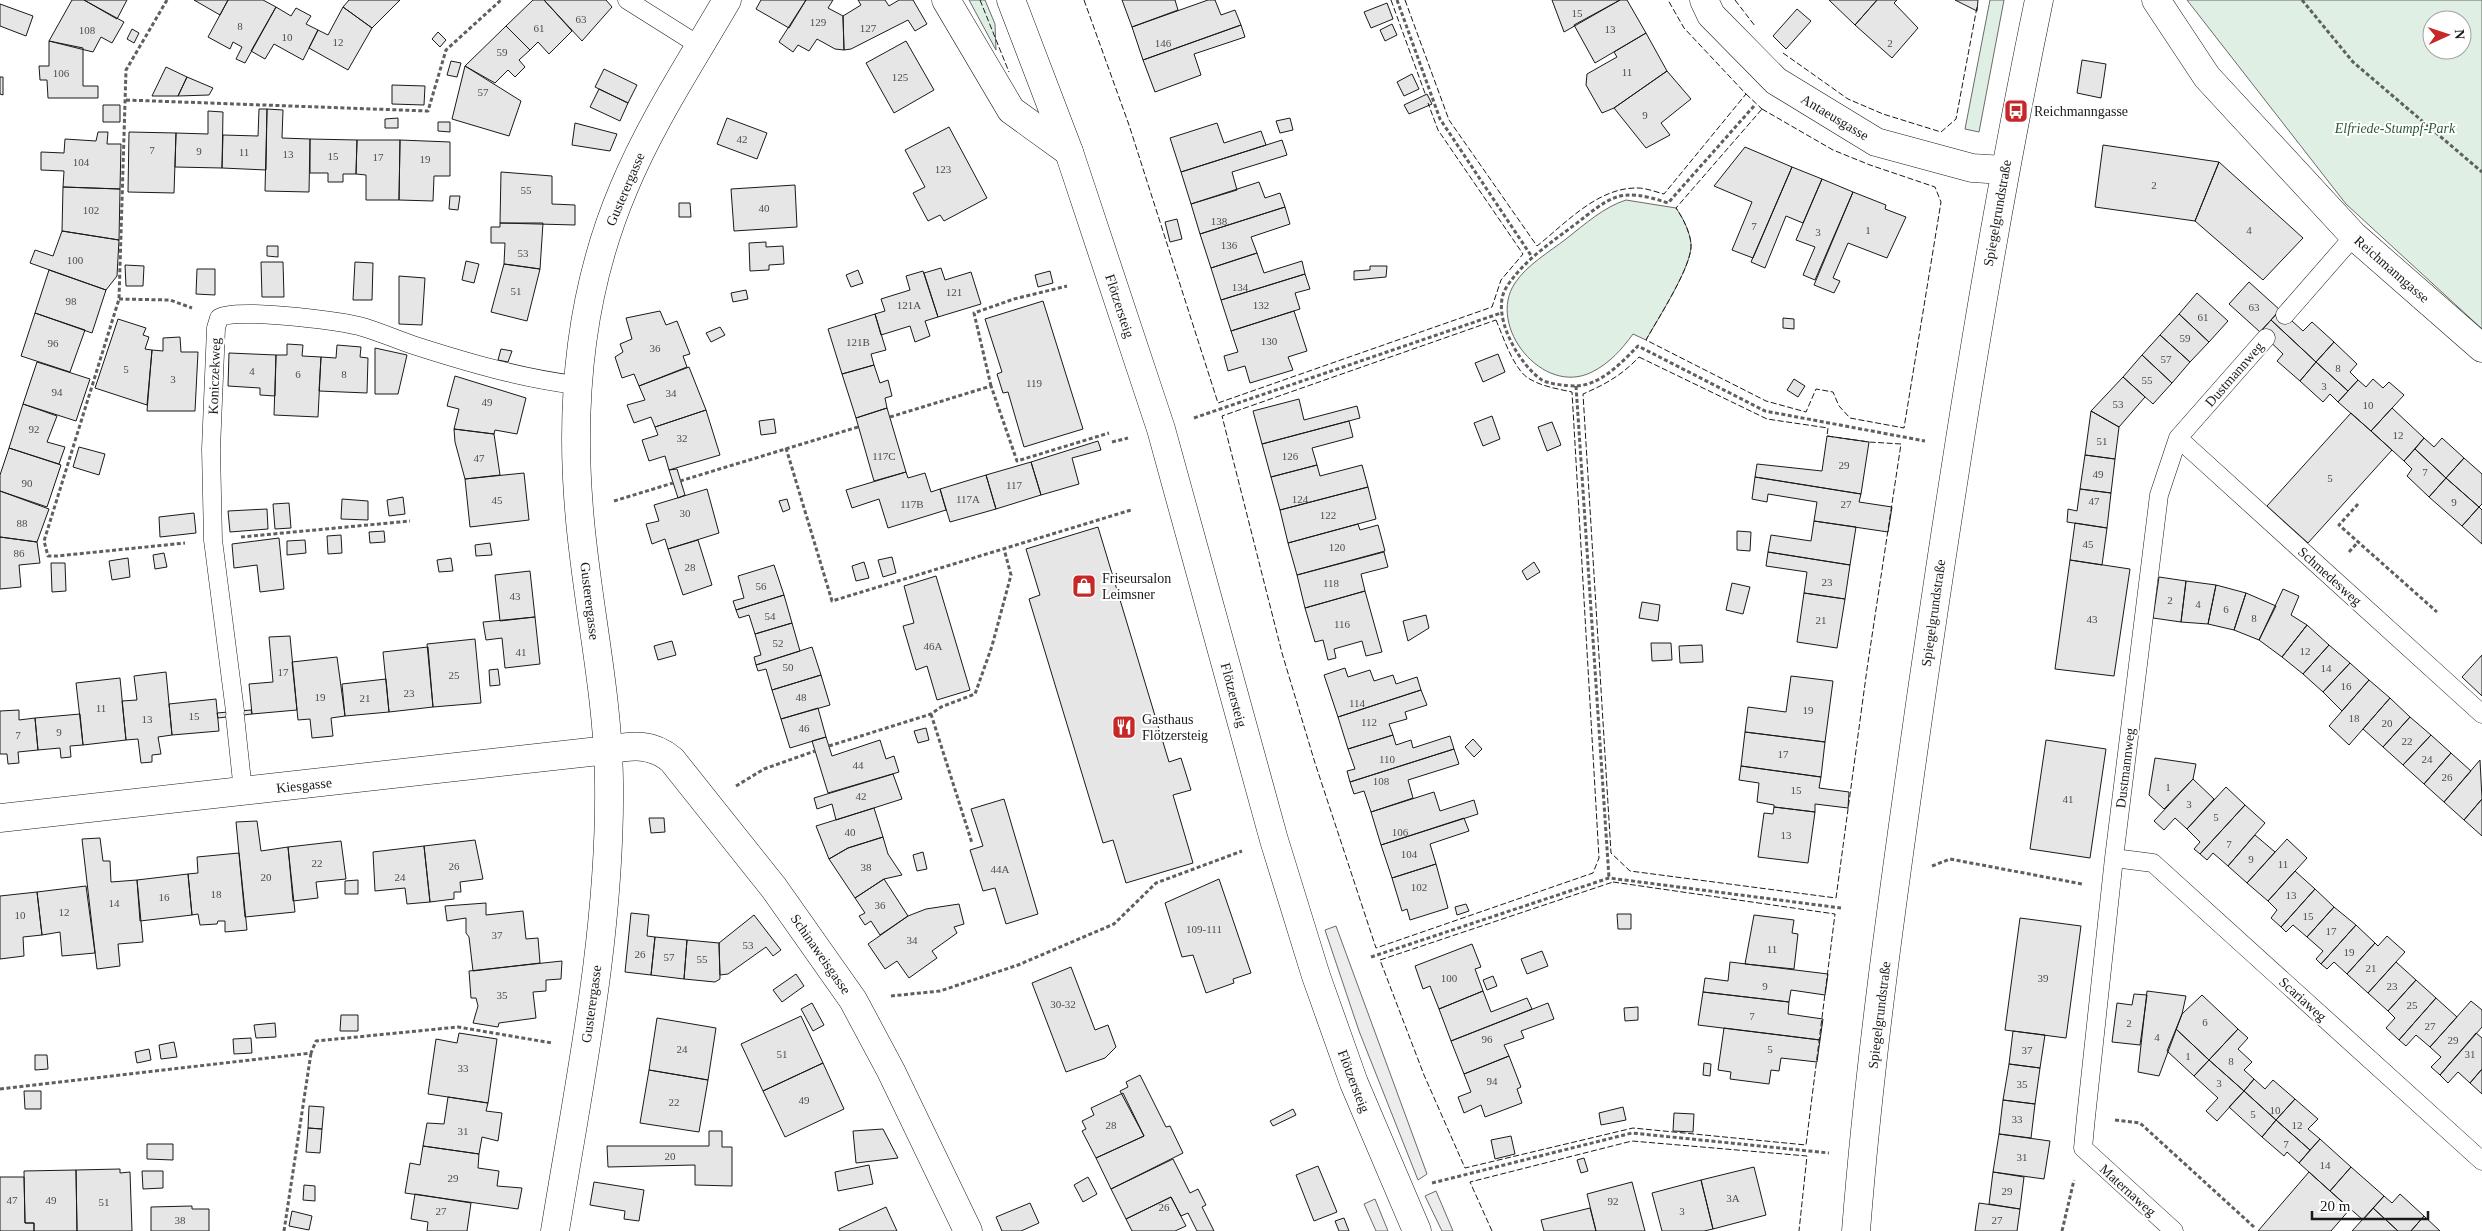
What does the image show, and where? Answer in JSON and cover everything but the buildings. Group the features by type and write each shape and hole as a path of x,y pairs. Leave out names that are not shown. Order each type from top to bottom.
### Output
{"street":[{"name":"Gusterergasse","path":"555,1231 596,969 603,901 609,784 608,750 579,511 576,454 576,385 583,327 593,278 605,237 623,190 637,160 700,46 728,0"},
{"path":"946,0 1010,110 1069,152"},
{"name":"Flötzersteig","path":"1011,0 1069,152 1161,429 1272,831 1316,976 1354,1084 1417,1231"},
{"name":"Antaeusgasse","path":"1704,0 1711,15 1776,81 1876,142 1972,168 2004,170"},
{"name":"Spiegelgrundstraße","path":"1856,1231 1862,1156 1895,881 1957,447 2004,170 2039,0"},
{"name":"Reichmanngasse","path":"2156,0 2207,76 2354,236 2482,348"},
{"name":"Schinaweisgasse","path":"608,750 630,746 646,746 662,752 672,760 774,888 853,1000 896,1080 968,1231"},
{"name":"Kiesgasse","path":"0,818 608,750"}],"lane":[{"path":"627,0 700,46"},
{"path":"2285,315 2354,236"},
{"name":"Koniczekweg","path":"243,791 213,540 211,449 216,328 219,318 232,313 281,316 359,326 492,369 539,380 576,385"},
{"name":"Dustmannweg","path":"2083,1148 2114,858 2159,495 2178,438 2266,338"},
{"name":"Schmedesweg","path":"2178,438 2482,714"},
{"name":"Scariaweg","path":"2114,858 2153,863 2482,1161"},
{"name":"Maternaweg","path":"2083,1148 2174,1231"}],"path":[{"path":"167,0 126,70 119,299 44,541 48,556 410,522"},
{"path":"126,100 428,111 446,50 501,0"},
{"path":"1397,0 1440,119 1532,257"},
{"path":"2302,0 2353,62 2482,172"},
{"path":"1776,81 1668,202 1645,195 1628,195 1609,199 1532,257 1505,289 1501,313 1514,348 1527,368 1544,381 1576,386 1610,374 1638,346 1765,411 1957,447"},
{"path":"1067,286 1014,299 974,313 991,386 1017,461 1109,433"},
{"path":"119,299 170,300 219,318"},
{"path":"1188,420 1501,313"},
{"path":"890,417 991,386"},
{"path":"1576,386 1609,878"},
{"path":"680,481 858,427"},
{"path":"1112,442 1136,436"},
{"path":"786,448 832,601 1131,510"},
{"path":"579,511 673,483"},
{"path":"2358,504 2339,525 2437,612"},
{"path":"829,746 931,714 941,707 976,694 992,646 1011,575 1004,549"},
{"path":"931,714 972,843"},
{"path":"710,806 764,769 815,751"},
{"path":"1895,881 1950,859 2088,885 2114,858"},
{"path":"853,1000 940,991 1018,965 1114,924 1156,884 1212,862"},
{"path":"1371,957 1609,878 1841,908"},
{"path":"284,1231 311,1053 316,1041 458,1027 584,1050"},
{"path":"0,1089 311,1053"},
{"path":"2121,1121 2140,1123 2254,1227"},
{"path":"1400,1191 1632,1133 1862,1156"},
{"path":"2062,1231 2083,1148"}],"green space":[{"path":"969,0 985,0 995,24 996,50"},
{"path":"1990,0 2004,0 1979,132 1965,129"},
{"name":"Elfriede-Stumpf-Park","path":"2187,0 2482,0 2482,329 2346,204"},
{"path":"1626,200 1676,208 1686,225 1691,244 1690,253 1681,278 1646,340 1633,334 1615,355 1592,372 1573,377 1555,375 1538,366 1524,353 1514,337 1508,319 1508,300 1515,283 1532,265 1595,216"}],"shaded area":[{"path":"1336,926 1427,1174 1418,1180 1359,1031 1325,930"},
{"path":"1436,1191 1453,1231 1442,1231 1425,1196"},
{"path":"1375,1199 1388,1231 1376,1231 1364,1204"}],"fence":[{"path":"980,0 1009,72"},
{"path":"1084,0 1129,125 1218,403 1492,307 1501,280 1523,254 1438,130 1428,103"},
{"path":"1391,0 1426,96"},
{"path":"1405,0 1449,120 1537,246 1583,208 1609,193 1623,189 1638,188 1664,194 1746,94 1684,28 1668,0"},
{"path":"1735,0 1755,26"},
{"path":"1783,53 1848,99 1883,114 1941,132 1956,119 1977,7"},
{"path":"1746,94 1762,109"},
{"path":"1762,109 1833,150 1935,187 1941,202 1904,428 1850,418 1839,406 1833,392 1816,389 1806,412 1766,401 1646,340 1681,278 1690,253 1689,235 1684,221 1676,208 1762,109"},
{"path":"1496,320 1509,351 1518,367 1528,378 1549,387 1572,392 1599,858 1593,873 1376,948 1315,763 1282,653 1222,416 1496,320"},
{"path":"1639,357 1767,419 1828,428 1827,436 1901,444 1867,669 1836,898 1630,871 1611,853 1583,394 1613,378 1639,357"},
{"path":"1613,882 1835,914 1806,1145 1633,1128 1465,1168 1424,1075 1380,960 1613,882"},
{"path":"1492,1231 1470,1182 1632,1141 1807,1156 1799,1231"}],"place":[{"name":"Reichmanngasse","path":"2016,111"},
{"name":"Friseursalon Leimsner","path":"1084,586"},
{"name":"Gasthaus Flötzersteig","path":"1124,727"}]}
